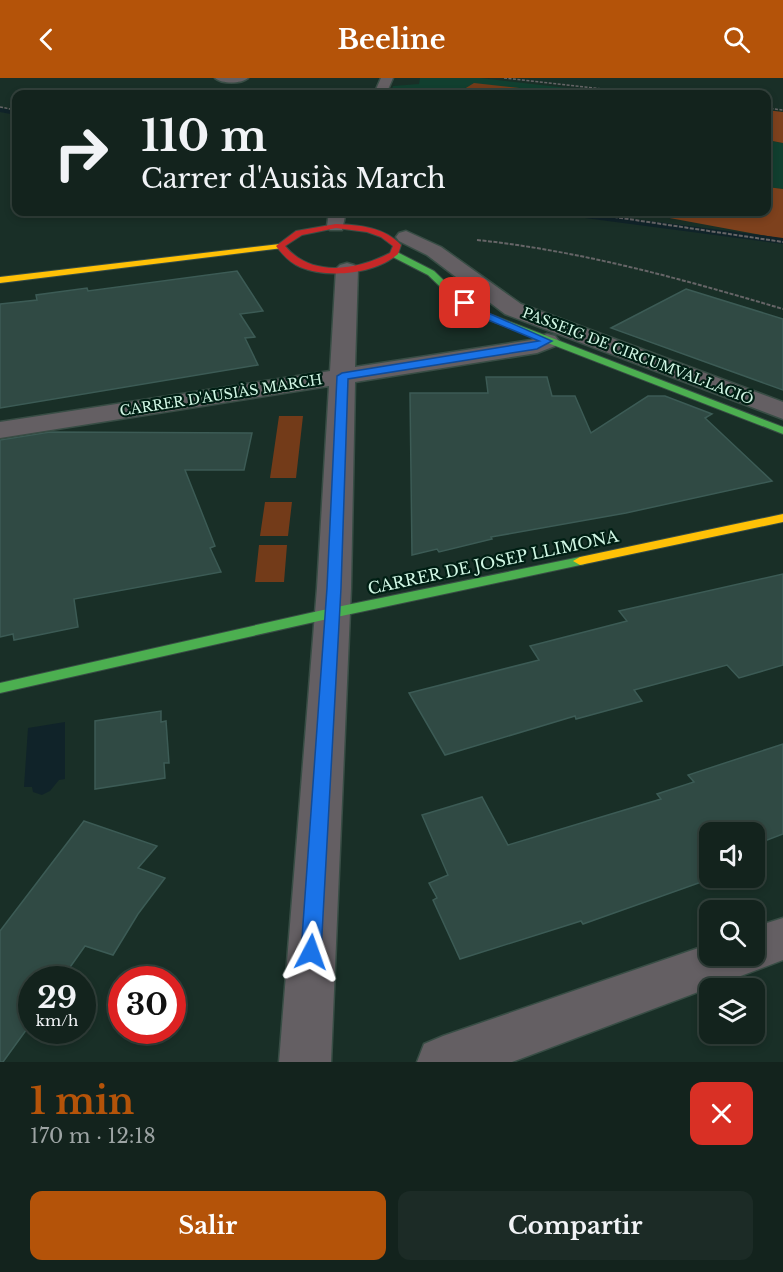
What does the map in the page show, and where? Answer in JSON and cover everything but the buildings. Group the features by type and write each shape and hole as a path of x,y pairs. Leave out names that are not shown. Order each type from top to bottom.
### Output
{"street":[{"path":"222,78 241,78"},
{"path":"0,280 280,246 299,232 337,219 379,231 400,245 380,263 347,269 304,266 291,261 282,253 280,246"},
{"name":"PASSEIG DE CIRCUMVAL·LACIÓ","path":"400,245 456,297 484,315 783,431"},
{"name":"PASSEIG DE CIRCUMVAL·LACIÓ","path":"400,245 434,251 513,309 783,411"},
{"path":"304,1062 332,612 347,269"},
{"name":"CARRER D'AUSIÀS MARCH","path":"0,430 537,346 547,341"},
{"name":"CARRER DE JOSEP LLIMONA","path":"0,688 332,612 783,518"},
{"path":"765,945 783,939"},
{"path":"443,1062 710,966"}],"path":[{"path":"504,78 612,90"},
{"path":"608,216 783,242"},
{"path":"400,245 512,243 579,254 783,309"}],"shaded area":[{"path":"420,78 480,78 585,90 391,90 393,86 419,84"},
{"path":"474,83 538,90 463,90"},
{"path":"771,111 783,112 783,143 771,141"},
{"path":"771,141 783,143 783,189 771,188"},
{"path":"771,188 783,189 783,239 659,216 771,216"},
{"path":"279,416 303,416 296,478 270,478"},
{"path":"265,502 292,502 288,536 260,536"},
{"path":"259,545 287,545 284,582 255,582"}],"water":[{"path":"65,722 65,779 59,780 50,791 42,795 33,792 32,787 24,787 28,728"}],"waterway":[{"path":"0,110 12,112"},
{"path":"592,216 783,241"}],"traffic: fast":[{"path":"394,254 431,273 456,297 484,315 783,431"},
{"path":"0,688 332,613 580,561"}],"traffic: slow":[{"path":"0,280 280,246"},
{"path":"580,561 783,518"}],"traffic: jam":[{"path":"336,226 361,228 384,235 397,245 394,254 366,266 334,271 302,265 280,246 299,233 336,226"}],"route":[{"path":"311,952 334,588 342,376 537,346 547,341 484,315 465,303"}]}
